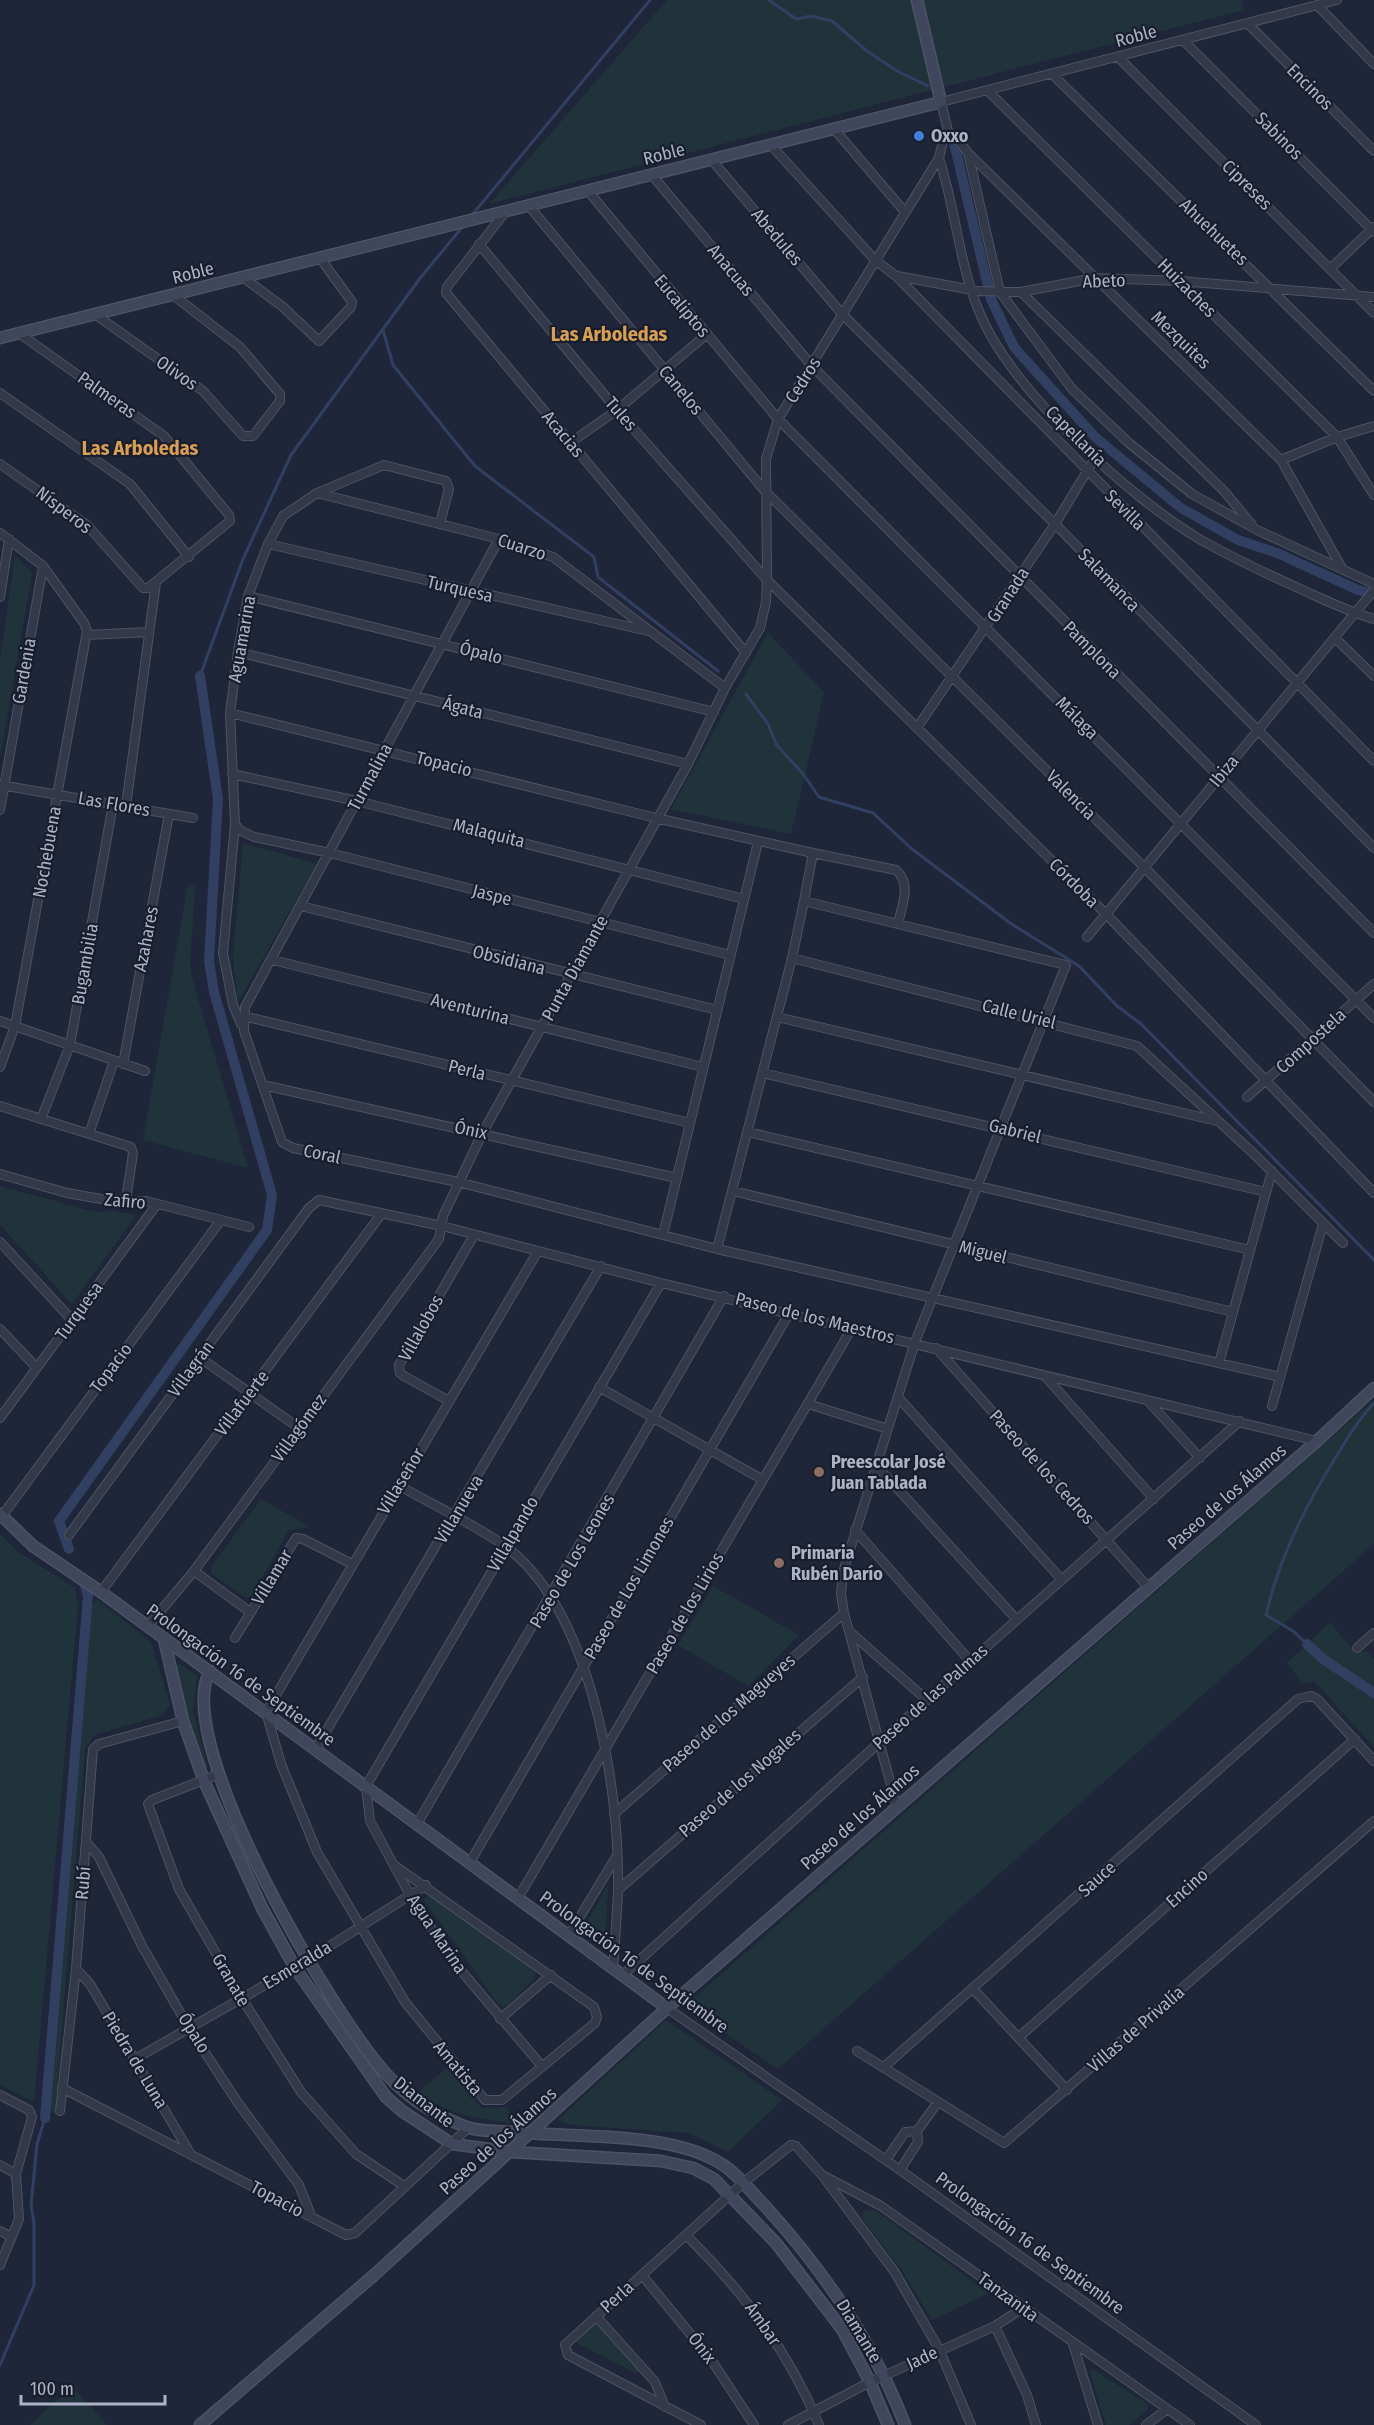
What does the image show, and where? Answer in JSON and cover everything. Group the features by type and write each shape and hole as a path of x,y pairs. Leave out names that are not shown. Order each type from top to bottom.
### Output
{"street":[{"path":"917,0 950,135"},
{"name":"Roble","path":"0,338 1052,74 1336,0"},
{"path":"1317,5 1374,64"},
{"name":"Encinos","path":"1247,23 1374,151"},
{"name":"Sabinos","path":"1183,40 1373,230"},
{"name":"Cipreses","path":"1118,57 1374,313"},
{"name":"Ahuehuetes","path":"1052,74 1374,392"},
{"name":"Huizaches","path":"987,90 1337,437 1374,495"},
{"path":"834,129 905,212"},
{"name":"Mezquites","path":"950,135 956,137 968,153 1281,460 1343,571"},
{"name":"Cedros","path":"725,688 763,621 767,580 764,490 767,448 778,419 939,158 943,141 950,135"},
{"name":"Sevilla","path":"770,144 875,260 896,276 1374,761"},
{"name":"Capellanía","path":"968,153 996,292 1047,358 1098,415 1158,468 1192,494 1257,530 1374,584"},
{"name":"Capellanía","path":"939,158 987,327 1026,384 1095,458 1200,539 1260,571 1374,618"},
{"name":"Abedules","path":"711,159 842,314"},
{"name":"Anacuas","path":"651,174 812,366"},
{"name":"Eucaliptos","path":"588,191 778,419"},
{"name":"Canelos","path":"529,206 764,490"},
{"name":"Acacias","path":"506,211 447,287 446,293 746,653"},
{"path":"1331,268 1373,230"},
{"name":"Tules","path":"479,244 617,410 767,580"},
{"path":"244,278 283,308 319,341 351,307 352,302 320,258"},
{"name":"Abeto","path":"896,276 975,291 996,292 1022,292 1095,278 1180,281 1374,297"},
{"name":"Capellanía","path":"1022,292 1224,491 1257,530"},
{"name":"Olivos","path":"96,315 203,392 243,436 250,438 280,401 280,394 248,354 173,295"},
{"name":"Salamanca","path":"842,314 1055,524 1257,732 1374,848"},
{"name":"Palmeras","path":"20,334 164,436 230,515 230,521 189,557"},
{"path":"570,443 617,410 706,334"},
{"name":"Pamplona","path":"812,366 1374,933"},
{"path":"0,393 124,479 189,557 156,582 126,806"},
{"name":"Málaga","path":"778,419 1374,1018"},
{"path":"1281,460 1337,437 1374,426"},
{"name":"Granada","path":"917,728 987,628 1095,458"},
{"name":"Nísperos","path":"0,464 87,525 140,587 145,588 156,582"},
{"name":"Aguamarina","path":"244,1031 233,1005 223,953 235,824 231,713 238,652 248,597 268,544 283,516 317,494 384,465 446,481 449,489 440,523"},
{"name":"Valencia","path":"764,490 1146,869 1374,1102"},
{"name":"Cuarzo","path":"317,494 440,523 554,557 725,688"},
{"path":"0,532 43,567 84,623 87,635 149,632"},
{"path":"0,597 9,539"},
{"name":"Turmalina","path":"243,1016 245,1007 273,960 499,539"},
{"name":"Turquesa","path":"268,544 652,632"},
{"name":"Gardenia","path":"0,810 2,785 43,567"},
{"name":"Córdoba","path":"767,580 1106,914 1374,1192"},
{"name":"Ibiza","path":"1087,937 1146,869 1219,777 1374,591"},
{"name":"Ópalo","path":"248,597 443,643 714,712"},
{"name":"Nochebuena","path":"0,1067 15,1026 87,635"},
{"path":"1336,639 1374,676"},
{"name":"Ágata","path":"238,652 688,764"},
{"name":"Punta Diamante","path":"442,1226 458,1182 483,1132 688,764 725,688"},
{"name":"Topacio","path":"231,713 385,749 656,818 758,842 896,870 904,877 906,887 898,924"},
{"name":"Malaquita","path":"232,774 357,801 744,899"},
{"name":"Las Flores","path":"2,785 193,818"},
{"name":"Bugambilia","path":"41,1119 70,1046 114,804"},
{"name":"Azahares","path":"123,1064 169,814"},
{"name":"Jaspe","path":"235,824 241,831 254,837 330,853 730,955"},
{"path":"663,1235 758,842"},
{"path":"717,1249 792,958 813,853"},
{"path":"804,901 1066,965 915,1342 855,1530 842,1582 844,1613 897,1807"},
{"name":"Obsidiana","path":"301,906 717,1010"},
{"name":"Calle Uriel","path":"792,958 1043,1020 1137,1046 1219,1121 1343,1243"},
{"name":"Aventurina","path":"273,960 703,1067"},
{"name":"Compostela","path":"1247,1097 1374,984"},
{"name":"Coral","path":"243,1016 244,1031 282,1142 288,1146 458,1182"},
{"name":"Perla","path":"243,1016 690,1123"},
{"path":"777,1017 1219,1121"},
{"path":"0,1021 145,1071"},
{"path":"89,1134 114,1061"},
{"name":"Gabriel","path":"763,1073 1266,1192"},
{"name":"Ónix","path":"263,1085 483,1132 677,1178"},
{"path":"0,1106 131,1147 133,1153 126,1200"},
{"path":"748,1132 1250,1250"},
{"path":"1219,1363 1272,1172"},
{"name":"Zafiro","path":"0,1174 88,1197 157,1204 249,1227"},
{"path":"458,1182 717,1249 1280,1377"},
{"name":"Miguel","path":"733,1191 1233,1312"},
{"name":"Paseo de los Maestros","path":"313,1203 325,1200 442,1226 662,1283 936,1347 1317,1441"},
{"name":"Villagrán","path":"69,1534 313,1203"},
{"name":"Turquesa","path":"0,1418 157,1204"},
{"name":"Villafuerte","path":"101,1592 382,1213"},
{"name":"Topacio","path":"1,1515 221,1220"},
{"path":"1272,1406 1323,1224"},
{"name":"Villagómez","path":"147,1627 194,1571 439,1239 442,1226"},
{"name":"Villalobos","path":"449,1401 404,1376 400,1373 399,1365 474,1234"},
{"path":"0,1242 72,1320"},
{"name":"Villaseñor","path":"266,1712 538,1251"},
{"name":"Villanueva","path":"315,1750 601,1266"},
{"name":"Villalpando","path":"366,1786 662,1283"},
{"name":"Paseo de Los Leones","path":"417,1824 655,1419 724,1296"},
{"name":"Paseo de Los Limones","path":"469,1864 790,1312"},
{"name":"Paseo de los Lirios","path":"518,1898 852,1328"},
{"path":"0,1329 37,1368"},
{"name":"Paseo de los Cedros","path":"936,1347 1148,1587"},
{"path":"199,1357 298,1428"},
{"path":"1043,1374 1154,1499"},
{"path":"599,1388 763,1480"},
{"name":"Paseo de los Álamos","path":"200,2425 512,2152 667,2008 1317,1441 1374,1388"},
{"path":"898,1397 1062,1580"},
{"path":"1147,1400 1200,1458"},
{"path":"808,1404 888,1429"},
{"name":"Paseo de las Palmas","path":"623,1975 880,1741 1240,1421"},
{"path":"876,1465 1017,1620"},
{"path":"398,1485 505,1547 531,1572 550,1598 571,1634 584,1666 604,1751 614,1814 618,1890 613,1968"},
{"name":"Prolongación 16 de Septiembre","path":"1,1515 33,1546 210,1671 667,2008 886,2160 1256,2425"},
{"path":"855,1530 970,1661"},
{"name":"Villamar","path":"235,1638 296,1538 303,1539 352,1564"},
{"path":"194,1571 250,1612"},
{"name":"Paseo de los Magueyes","path":"614,1814 844,1613"},
{"path":"849,1630 927,1700"},
{"path":"1357,1648 1374,1634"},
{"name":"Diamante","path":"164,1640 183,1721 204,1780 262,1908 295,1968 386,2097 402,2111 452,2144 512,2152 661,2161 693,2168 714,2179 731,2195 812,2288 842,2329 870,2382 888,2425"},
{"path":"1367,1640 1374,1647"},
{"name":"Diamante","path":"210,1671 202,1694 202,1710 219,1774 274,1901 306,1960 386,2074 434,2114 468,2128 684,2146 723,2164 743,2183 819,2268 849,2314 884,2376 905,2425"},
{"name":"Paseo de los Nogales","path":"618,1890 862,1677"},
{"name":"Sauce","path":"884,2067 1298,1699 1311,1696 1355,1739"},
{"name":"Amatista","path":"266,1712 281,1764 317,1851 405,2002 485,2100 502,2100 597,2018 594,2007 394,1865"},
{"name":"Rubí","path":"60,2111 76,1969 93,1749 99,1744 183,1721"},
{"path":"1355,1739 1374,1761"},
{"name":"Encino","path":"1019,2037 1355,1739"},
{"name":"Granate","path":"219,1774 152,1800 149,1808 179,1889 241,1997 301,2092 356,2154 404,2186"},
{"name":"Agua Marina","path":"366,1786 370,1821 411,1897 452,1960 541,2065"},
{"name":"Villas de Privalía","path":"857,2051 1004,2143 1374,1821"},
{"name":"Ópalo","path":"86,1842 99,1857 142,1946 189,2028 238,2103 299,2185 312,2218"},
{"path":"569,1935 617,1856"},
{"name":"Esmeralda","path":"135,2059 295,1968 426,1886"},
{"name":"Piedra de Luna","path":"76,1969 90,1984 191,2155"},
{"path":"500,2019 551,1975"},
{"path":"973,1989 1067,2090"},
{"name":"Topacio","path":"62,2088 346,2235 351,2235 468,2128"},
{"path":"0,2095 31,2113 31,2123 16,2174 19,2219 0,2265"},
{"path":"900,2170 918,2142 917,2131 938,2102"},
{"path":"886,2160 905,2132 917,2131"},
{"path":"616,2158 618,2139"},
{"name":"Perla","path":"701,2425 568,2355 565,2349 566,2342 687,2236 743,2183 787,2146 793,2145"},
{"name":"Tanzanita","path":"793,2145 822,2175 894,2271 939,2349 971,2425"},
{"path":"0,2165 16,2174"},
{"name":"Tanzanita","path":"822,2175 881,2206 1190,2425"},
{"path":"0,2231 12,2237"},
{"name":"Ámbar","path":"687,2236 728,2277 771,2331 819,2425"},
{"name":"Ónix","path":"642,2276 710,2358 754,2425"},
{"name":"Jade","path":"788,2425 939,2349 995,2326 1023,2308"},
{"path":"596,2316 655,2382 665,2407"},
{"path":"995,2326 1027,2395 1036,2425"},
{"path":"1073,2344 1098,2425"},
{"path":"1146,2425 1166,2410"}],"shaded area":[{"path":"667,0 1241,0 1244,10 489,204"},
{"path":"15,555 32,573 0,758 0,660"},
{"path":"768,633 824,692 791,834 671,809"},
{"path":"243,843 317,864 238,1002 233,958"},
{"path":"188,884 195,887 190,964 192,978 248,1168 143,1140"},
{"path":"0,1186 95,1212 113,1211 136,1215 72,1304 0,1225"},
{"path":"1374,1400 1374,1544 778,2069 685,2006"},
{"path":"261,1499 310,1527 289,1530 251,1597 245,1597 212,1574 211,1567"},
{"path":"0,1534 18,1552 75,1588 78,1605 34,2102 0,2085"},
{"path":"713,1586 799,1635 748,1686 678,1645"},
{"path":"97,1599 151,1642 170,1704 163,1715 94,1735 85,1748 55,2114 50,2110 92,1605"},
{"path":"1330,1622 1355,1653 1366,1651 1374,1659 1374,1747 1314,1681 1303,1683 1287,1663"},
{"path":"179,1663 197,1676 193,1712 208,1768 201,1768 175,1668"},
{"path":"608,1885 605,1943 584,1927"},
{"path":"431,1894 536,1971 535,1978 505,2007 499,2005 423,1899"},
{"path":"666,2020 782,2100 728,2152 689,2133 572,2125 558,2120"},
{"path":"447,2068 482,2108 505,2107 520,2124 453,2112 430,2100 419,2091"},
{"path":"869,2209 876,2211 989,2293 932,2320 901,2269 862,2218 864,2211"},
{"path":"593,2320 598,2322 640,2368 637,2374 577,2343 576,2337"},
{"path":"1092,2369 1148,2404 1148,2410 1129,2425 1106,2425 1090,2373"},
{"path":"72,2386 107,2425 30,2425"}],"waterway":[{"path":"472,215 650,0"},
{"path":"769,0 796,19 811,16 832,21 867,51 897,71 928,86"},
{"path":"954,143 991,299 1014,347 1095,437 1181,508 1238,540 1277,553 1358,590 1374,594"},
{"path":"200,676 243,559 291,455 421,277 464,225"},
{"path":"383,330 393,365 475,466 594,557 598,577 718,671"},
{"path":"69,1549 59,1521 267,1230 272,1195 214,992 209,961 218,799 200,676"},
{"path":"746,694 768,724 776,744 803,774 819,797 873,813 912,849 1010,923 1079,966 1117,1006 1141,1024 1374,1260"},
{"path":"1307,1644 1293,1631 1266,1615 1271,1594 1285,1554 1323,1478 1348,1438 1374,1403"},
{"path":"45,2118 88,1596 85,1586"},
{"path":"1307,1644 1323,1659 1374,1693"},
{"path":"0,2365 34,2285 34,2223 31,2205 37,2144 45,2118"}],"place":[{"name":"Oxxo","path":"919,136"},
{"name":"Preescolar José Juan Tablada","path":"819,1472"},
{"name":"Primaria Rubén Darío","path":"779,1563"}],"district":[{"name":"Las Arboledas","path":"609,334"},
{"name":"Las Arboledas","path":"140,448"}]}
